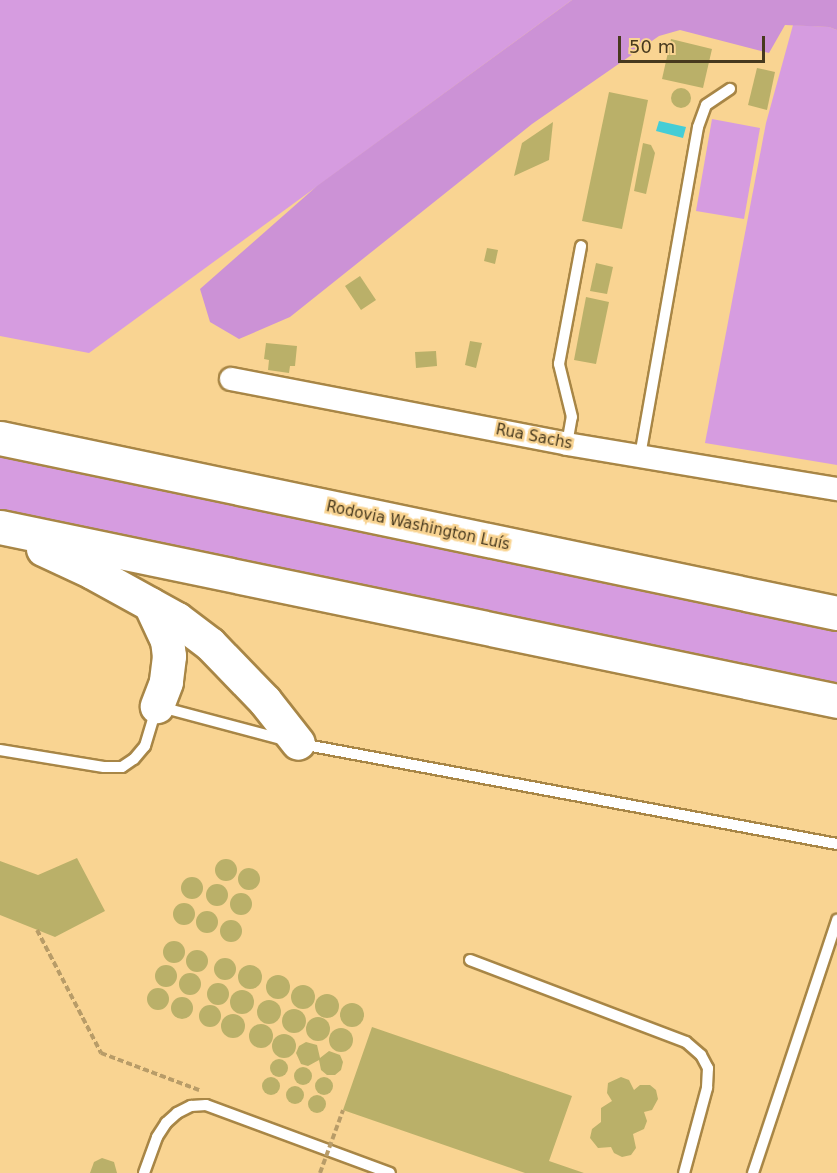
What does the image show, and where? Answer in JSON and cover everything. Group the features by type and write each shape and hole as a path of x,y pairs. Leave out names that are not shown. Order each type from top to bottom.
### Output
{"highway":[{"name":"Rodovia Washington Luís","path":"0,438 837,613"},
{"path":"0,528 92,572 177,619 210,644 265,701 298,743"},
{"path":"0,528 837,701"},
{"path":"743,594 837,604"},
{"path":"150,604 167,640 169,656 166,682 157,706"},
{"path":"712,676 801,698 837,711"}],"street":[{"name":"Rua Sachs","path":"231,379 567,444 837,489"}],"lane":[{"path":"640,456 698,127 706,105 729,89"},
{"path":"567,444 572,417 560,364 581,246"},
{"path":"0,750 122,767 134,759 145,746 157,706 298,743 837,844"},
{"path":"753,1173 837,920"},
{"path":"470,960 686,1042 701,1055 708,1068 707,1088 684,1173"},
{"path":"144,1173 157,1137 166,1124 184,1110 206,1105 390,1173"}],"path":[{"path":"37,930 100,1053 200,1091"},
{"path":"320,1173 343,1110"},
{"path":"321,1136 332,1140"}],"shaded area":[{"path":"0,0 572,0 89,353 0,336"},
{"path":"572,0 837,0 837,30 829,27 785,25 769,53 680,30 659,36 532,124 290,317 239,339 210,322 200,289 317,186"},
{"path":"793,25 829,27 837,30 837,465 705,443 766,123"},
{"path":"712,119 760,128 744,219 696,211"},
{"path":"0,451 837,624 837,687 0,514"}],"water":[{"path":"659,121 686,127 683,138 656,131"}],"building":[{"path":"671,39 712,49 703,88 662,79"},
{"path":"757,68 775,72 767,110 748,105"},
{"path":"681,88 688,91 691,98 688,105 681,108 674,105 671,98 674,91"},
{"path":"609,92 648,100 622,229 582,221"},
{"path":"553,122 549,160 514,176 522,143"},
{"path":"643,143 651,145 655,153 646,194 634,191"},
{"path":"487,248 498,250 495,264 484,261"},
{"path":"596,263 613,267 607,294 590,291"},
{"path":"360,276 376,300 361,310 345,286"},
{"path":"586,297 609,302 596,364 574,360"},
{"path":"470,341 482,343 476,368 465,365"},
{"path":"266,343 297,346 295,366 290,366 289,373 268,370 269,360 264,359"},
{"path":"436,351 437,366 416,368 415,352"},
{"path":"77,858 105,911 55,937 0,915 0,861 38,875"},
{"path":"222,859 230,859 237,866 237,874 230,881 222,881 215,874 215,866"},
{"path":"245,868 253,868 260,875 260,883 253,890 245,890 238,883 238,875"},
{"path":"188,877 196,877 203,884 203,892 196,899 188,899 181,892 181,884"},
{"path":"213,884 221,884 228,891 228,899 221,906 213,906 206,899 206,891"},
{"path":"237,893 245,893 252,900 252,908 245,915 237,915 230,908 230,900"},
{"path":"180,903 188,903 195,910 195,918 188,925 180,925 173,918 173,910"},
{"path":"203,911 211,911 218,918 218,926 211,933 203,933 196,926 196,918"},
{"path":"227,920 235,920 242,927 242,935 235,942 227,942 220,935 220,927"},
{"path":"170,941 178,941 185,948 185,956 178,963 170,963 163,956 163,948"},
{"path":"193,950 201,950 208,957 208,965 201,972 193,972 186,965 186,957"},
{"path":"221,958 229,958 236,965 236,973 229,980 221,980 214,973 214,965"},
{"path":"162,965 170,965 177,972 177,980 170,987 162,987 155,980 155,972"},
{"path":"250,965 259,968 262,977 259,986 250,989 241,986 238,977 241,968"},
{"path":"186,973 194,973 201,980 201,988 194,995 186,995 179,988 179,980"},
{"path":"278,975 287,978 290,987 287,996 278,999 269,996 266,987 269,978"},
{"path":"214,983 222,983 229,990 229,998 222,1005 214,1005 207,998 207,990"},
{"path":"303,985 312,988 315,997 312,1006 303,1009 294,1006 291,997 294,988"},
{"path":"154,988 162,988 169,995 169,1003 162,1010 154,1010 147,1003 147,995"},
{"path":"242,990 251,993 254,1002 251,1011 242,1014 233,1011 230,1002 233,993"},
{"path":"327,994 336,997 339,1006 336,1015 327,1018 318,1015 315,1006 318,997"},
{"path":"178,997 186,997 193,1004 193,1012 186,1019 178,1019 171,1012 171,1004"},
{"path":"269,1000 278,1003 281,1012 278,1021 269,1024 260,1021 257,1012 260,1003"},
{"path":"352,1003 361,1006 364,1015 361,1024 352,1027 343,1024 340,1015 343,1006"},
{"path":"206,1005 214,1005 221,1012 221,1020 214,1027 206,1027 199,1020 199,1012"},
{"path":"294,1009 303,1012 306,1021 303,1030 294,1033 285,1030 282,1021 285,1012"},
{"path":"233,1014 242,1017 245,1026 242,1035 233,1038 224,1035 221,1026 224,1017"},
{"path":"318,1017 327,1020 330,1029 327,1038 318,1041 309,1038 306,1029 309,1020"},
{"path":"261,1024 270,1027 273,1036 270,1045 261,1048 252,1045 249,1036 252,1027"},
{"path":"372,1027 572,1096 549,1161 584,1173 525,1173 343,1110"},
{"path":"341,1028 350,1031 353,1040 350,1049 341,1052 332,1049 329,1040 332,1031"},
{"path":"284,1034 293,1037 296,1046 293,1055 284,1058 275,1055 272,1046 275,1037"},
{"path":"306,1042 317,1045 320,1058 329,1051 340,1055 343,1062 341,1070 335,1075 327,1075 321,1070 319,1060 308,1066 301,1064 296,1053 299,1046"},
{"path":"279,1059 285,1062 288,1068 285,1074 279,1077 273,1074 270,1068 273,1062"},
{"path":"303,1067 309,1070 312,1076 309,1082 303,1085 297,1082 294,1076 297,1070"},
{"path":"271,1077 277,1080 280,1086 277,1092 271,1095 265,1092 262,1086 265,1080"},
{"path":"324,1077 330,1080 333,1086 330,1092 324,1095 318,1092 315,1086 318,1080"},
{"path":"621,1077 629,1080 634,1090 640,1085 650,1085 656,1090 658,1099 652,1110 644,1112 647,1121 644,1129 633,1134 636,1148 631,1155 622,1157 614,1153 611,1147 598,1148 590,1138 592,1129 601,1122 601,1108 612,1101 607,1093 608,1083"},
{"path":"295,1086 301,1089 304,1095 301,1101 295,1104 289,1101 286,1095 289,1089"},
{"path":"317,1095 323,1098 326,1104 323,1110 317,1113 311,1110 308,1104 311,1098"},
{"path":"102,1158 114,1162 117,1173 90,1173 94,1162"}]}
